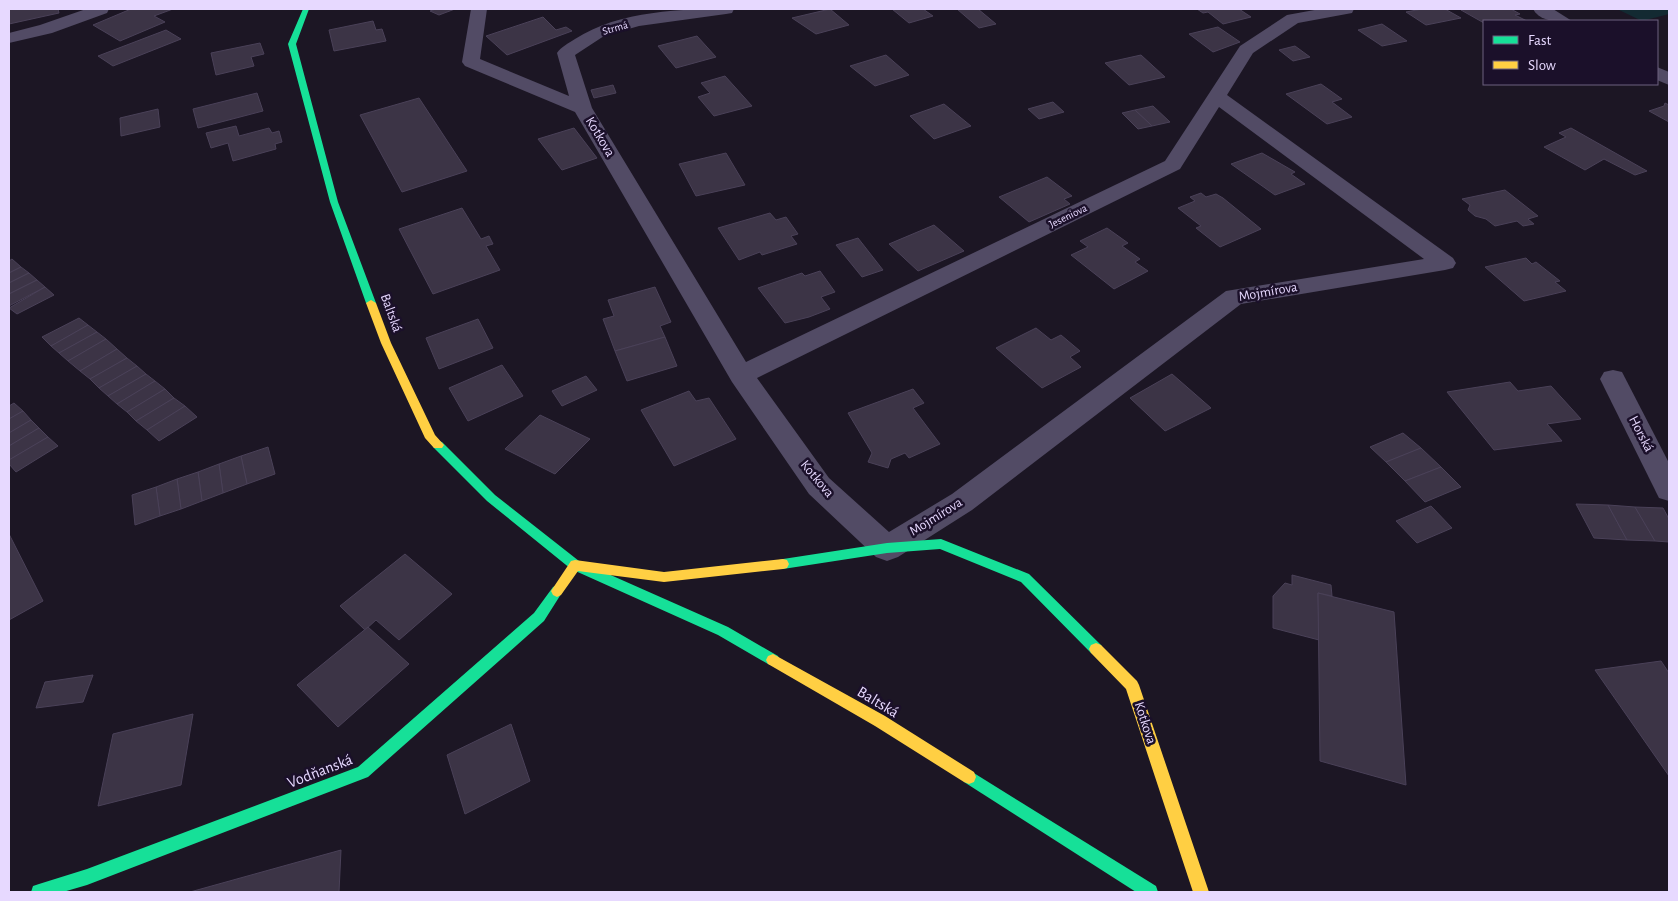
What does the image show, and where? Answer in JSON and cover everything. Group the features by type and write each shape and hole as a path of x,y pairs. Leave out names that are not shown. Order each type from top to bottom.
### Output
{"street":[{"path":"9,38 46,29 102,9"},
{"name":"Baltská","path":"306,9 292,44 334,202 386,343 431,438 491,498 575,565 731,636 880,721 1150,892"},
{"name":"Kotkova","path":"479,9 471,62 582,108 740,375 819,486 887,548 941,544 1025,578 1132,685 1201,892"},
{"name":"Strmá","path":"582,108 566,53 598,32 638,21 726,9"},
{"name":"Jeseniova","path":"740,375 1172,165 1246,50 1285,14 1346,9"},
{"path":"1542,9 1561,20"},
{"name":"Mojmírova","path":"887,548 962,502 1234,297 1446,263 1216,96"},
{"name":"Horská","path":"1613,379 1669,490"},
{"path":"575,565 664,577 766,567 887,548"},
{"name":"Vodňanská","path":"39,892 87,877 363,772 539,617 575,565"}],"shaded area":[{"path":"1617,9 1669,9 1669,14 1640,20"}],"building":[{"path":"9,9 58,9 59,13 9,24"},
{"path":"131,9 173,9 154,16 165,22 120,41 93,25"},
{"path":"436,9 455,9 439,15 430,11"},
{"path":"830,9 849,25 816,34 792,18"},
{"path":"892,9 923,9 933,16 909,23"},
{"path":"957,9 978,9 996,24 979,28"},
{"path":"1197,9 1239,9 1251,17 1223,24 1208,12 1203,13"},
{"path":"1422,9 1445,9 1461,18 1426,25 1406,12"},
{"path":"1511,9 1520,14 1515,15 1525,20 1483,20 1483,22 1461,10"},
{"path":"543,17 556,30 566,27 572,31 507,55 486,36"},
{"path":"373,21 376,30 382,29 386,41 334,51 329,30"},
{"path":"1382,24 1407,41 1382,46 1358,30"},
{"path":"1218,27 1240,42 1213,52 1189,34"},
{"path":"166,30 181,39 113,66 98,56"},
{"path":"697,36 716,57 676,68 658,46"},
{"path":"260,43 264,54 251,57 254,66 216,75 211,53"},
{"path":"1295,46 1310,57 1293,61 1279,50"},
{"path":"886,55 909,75 875,86 850,66"},
{"path":"1141,55 1165,77 1129,85 1105,63"},
{"path":"725,76 752,106 714,116 698,97 710,93 701,83"},
{"path":"1321,84 1342,99 1332,102 1352,117 1327,124 1286,94"},
{"path":"613,85 616,93 594,98 591,90"},
{"path":"257,93 263,111 198,128 193,109"},
{"path":"419,98 467,171 402,192 360,115"},
{"path":"1053,102 1064,112 1039,119 1028,109"},
{"path":"1665,103 1669,105 1669,122 1649,111 1664,106"},
{"path":"944,104 971,126 934,139 910,116"},
{"path":"1153,106 1170,122 1152,126 1135,110"},
{"path":"158,109 160,127 121,136 120,118"},
{"path":"1135,110 1152,126 1138,129 1122,113"},
{"path":"236,126 239,136 269,128 272,133 279,131 282,142 275,144 276,149 233,161 228,143 211,148 206,133"},
{"path":"574,128 597,158 562,170 538,139"},
{"path":"1571,128 1647,171 1635,175 1604,159 1585,170 1544,147 1566,137 1559,133"},
{"path":"726,153 745,185 696,196 679,164"},
{"path":"1262,153 1295,172 1291,174 1305,184 1275,195 1231,164"},
{"path":"1047,177 1072,196 1064,199 1070,204 1029,222 999,197"},
{"path":"1505,190 1538,216 1528,219 1534,224 1523,226 1517,221 1495,226 1486,219 1475,216 1468,210 1470,205 1462,199"},
{"path":"1201,193 1206,197 1216,194 1223,198 1261,229 1220,247 1196,228 1201,226 1178,208 1195,201 1190,197"},
{"path":"462,208 481,239 489,236 493,244 486,246 500,270 433,294 399,229"},
{"path":"770,213 776,220 786,217 798,234 791,236 797,244 762,255 760,252 739,260 718,228"},
{"path":"934,225 964,251 918,271 889,244"},
{"path":"1107,228 1128,243 1122,246 1140,259 1135,262 1148,271 1114,289 1071,255 1088,247 1080,241"},
{"path":"858,238 883,270 862,277 836,245"},
{"path":"1526,258 1532,264 1536,262 1560,281 1555,282 1566,291 1524,301 1485,267"},
{"path":"12,259 21,267 9,273 9,261"},
{"path":"21,267 29,273 9,283 9,273"},
{"path":"820,271 835,292 821,297 830,309 809,317 785,323 758,288 802,273 805,276"},
{"path":"29,273 37,280 9,294 9,283"},
{"path":"37,280 45,287 9,306 9,294"},
{"path":"45,287 54,295 17,314 9,308"},
{"path":"655,287 671,322 660,326 665,337 615,351 603,319 614,316 608,300"},
{"path":"79,318 88,325 51,346 42,337"},
{"path":"478,319 493,348 439,369 426,338"},
{"path":"88,325 97,332 59,353 51,346"},
{"path":"1036,328 1051,340 1061,335 1080,351 1070,357 1081,367 1042,388 996,348"},
{"path":"97,332 106,339 68,361 59,353"},
{"path":"665,337 677,366 627,381 615,351"},
{"path":"106,339 117,349 80,371 68,361"},
{"path":"117,349 127,358 90,379 80,371"},
{"path":"127,358 137,366 99,388 90,379"},
{"path":"502,365 523,396 468,421 449,388"},
{"path":"137,366 146,374 108,396 99,388"},
{"path":"146,374 155,381 117,404 108,396"},
{"path":"1172,374 1211,408 1165,431 1130,398"},
{"path":"586,376 597,390 562,406 552,391"},
{"path":"155,381 165,389 127,412 117,404"},
{"path":"1510,382 1518,391 1551,386 1581,419 1547,424 1562,441 1494,450 1447,392"},
{"path":"165,389 174,398 136,421 127,412"},
{"path":"913,389 924,403 913,408 940,444 909,458 905,453 891,459 888,468 868,462 872,453 848,413"},
{"path":"689,391 696,401 709,398 736,439 674,466 641,410"},
{"path":"174,398 185,406 147,430 136,421"},
{"path":"14,403 23,411 9,419 9,406"},
{"path":"185,406 197,417 159,441 147,430"},
{"path":"23,411 31,420 9,433 9,419"},
{"path":"540,415 590,439 555,474 505,449"},
{"path":"31,420 39,428 9,446 9,433"},
{"path":"39,428 48,437 9,460 9,446"},
{"path":"1403,433 1421,448 1386,462 1370,447"},
{"path":"48,437 58,446 16,472 9,464 9,460"},
{"path":"268,447 275,474 247,484 241,456"},
{"path":"1421,448 1441,467 1405,481 1386,462"},
{"path":"241,456 247,484 223,493 219,464"},
{"path":"219,464 223,493 202,501 198,472"},
{"path":"1441,467 1461,487 1425,502 1405,481"},
{"path":"198,472 202,501 181,509 177,479"},
{"path":"177,479 181,509 160,516 156,487"},
{"path":"156,487 160,516 135,525 132,495"},
{"path":"1576,504 1608,505 1627,540 1594,538"},
{"path":"1608,505 1635,507 1655,541 1627,540"},
{"path":"1431,506 1452,528 1417,543 1396,521"},
{"path":"1635,507 1663,508 1669,519 1669,542 1655,541"},
{"path":"9,534 43,601 9,620"},
{"path":"405,554 452,594 399,640 376,620 365,630 340,606"},
{"path":"1292,575 1331,585 1332,596 1318,593 1319,640 1273,628 1273,596 1285,583 1292,585"},
{"path":"1318,593 1394,612 1406,785 1320,761"},
{"path":"368,627 409,664 338,727 297,685"},
{"path":"1661,661 1669,673 1669,776 1595,670"},
{"path":"93,675 83,702 36,708 45,682"},
{"path":"193,714 181,785 98,806 113,734"},
{"path":"511,724 530,781 465,814 447,755"},
{"path":"341,850 339,892 190,892"}],"traffic: fast":[{"path":"306,9 292,44 334,202 371,303"},
{"path":"438,445 491,498 575,565 723,631 773,660"},
{"path":"783,564 887,548 941,544 1025,578 1096,649"},
{"path":"39,892 87,877 363,772 539,617 557,591"},
{"path":"969,777 1150,892"}],"traffic: slow":[{"path":"371,303 386,343 431,438 438,445"},
{"path":"557,591 575,565 664,577 783,564"},
{"path":"1096,649 1132,685 1201,892"},
{"path":"773,660 880,721 969,777"}]}
